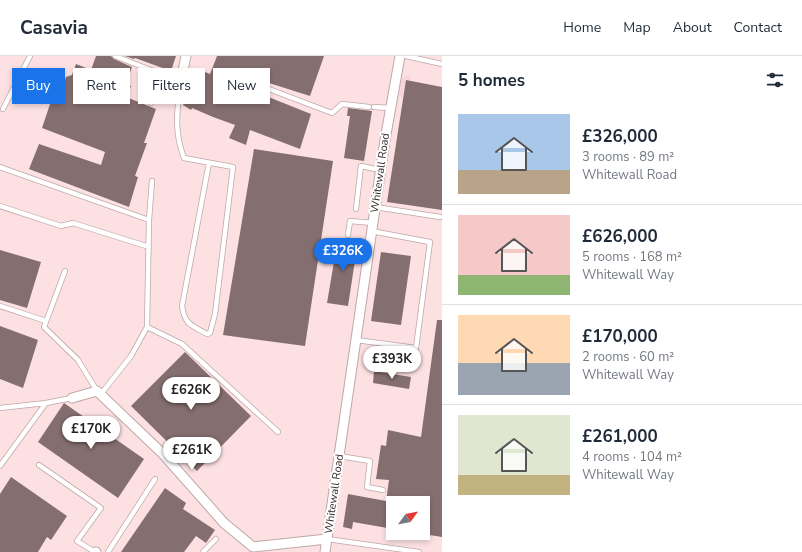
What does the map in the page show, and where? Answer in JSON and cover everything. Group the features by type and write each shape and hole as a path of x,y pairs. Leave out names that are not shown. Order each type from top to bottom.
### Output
{"street":[{"path":"183,68 186,56"},
{"name":"Whitewall Road","path":"325,552 380,170 400,56"},
{"path":"72,398 99,392 163,454 224,523 253,547 327,539"}],"lane":[{"path":"3,109 30,56"},
{"path":"115,56 145,68"},
{"path":"406,56 442,64"},
{"path":"270,89 332,113 342,104 390,108"},
{"path":"178,104 176,121 178,144 184,158 234,167 216,314 210,333 207,334 189,324 184,318 182,306 209,163"},
{"path":"356,208 361,166 380,170"},
{"path":"0,167 149,220"},
{"path":"65,271 44,327 78,360 99,392 131,356 147,327 149,220 152,181"},
{"path":"0,206 61,226 73,223 149,247"},
{"path":"375,207 440,217"},
{"path":"348,235 350,221 430,242 416,348 356,340"},
{"path":"0,306 46,321"},
{"path":"147,327 182,344 278,432"},
{"path":"0,408 72,398"},
{"path":"0,466 46,402"},
{"path":"339,456 370,461 367,487 383,490"},
{"path":"39,466 101,508 77,541 95,552"},
{"path":"108,552 155,479"},
{"path":"203,552 216,539"},
{"path":"327,539 419,552"}],"shaded area":[{"path":"0,56 442,56 442,552 0,552"},
{"path":"410,74 410,81 406,80 403,99 399,95 402,78"}],"building":[{"path":"96,56 111,56 114,59 132,67 130,73 130,68 92,68"},
{"path":"125,56 176,56 172,68 163,68 135,58"},
{"path":"217,56 324,56 310,96 270,83 270,68 213,68 213,104 270,104 270,98 311,114 300,149 250,130 246,145 229,138 235,125 192,108 191,110 183,105 205,104 205,72 210,74"},
{"path":"76,64 86,68 75,68"},
{"path":"73,72 73,104 130,104 130,99 138,102 138,104 144,104 156,109 144,143 147,143 135,176 138,177 129,207 29,169 39,144 101,165 105,152 42,128 50,104 65,104 65,80 66,77 72,75"},
{"path":"406,80 442,87 442,210 387,202"},
{"path":"348,108 372,111 364,161 344,158 350,116 347,116"},
{"path":"254,149 333,161 305,346 223,335"},
{"path":"338,238 358,241 348,306 327,303"},
{"path":"0,250 41,262 27,308 0,300"},
{"path":"381,252 411,256 401,325 371,321"},
{"path":"437,320 442,320 442,537 430,535 430,496 387,496 389,480 376,479 381,445 386,446 388,430 421,437"},
{"path":"0,326 38,340 23,388 0,379"},
{"path":"185,352 251,416 197,471 131,406"},
{"path":"374,371 411,377 409,389 373,383"},
{"path":"64,403 144,459 118,498 38,442"},
{"path":"11,477 67,516 51,540 47,537 38,552 0,552 0,494"},
{"path":"165,488 186,503 183,509 215,530 206,543 196,536 184,552 121,552"},
{"path":"348,494 386,501 386,528 353,522 352,529 343,527"}]}
